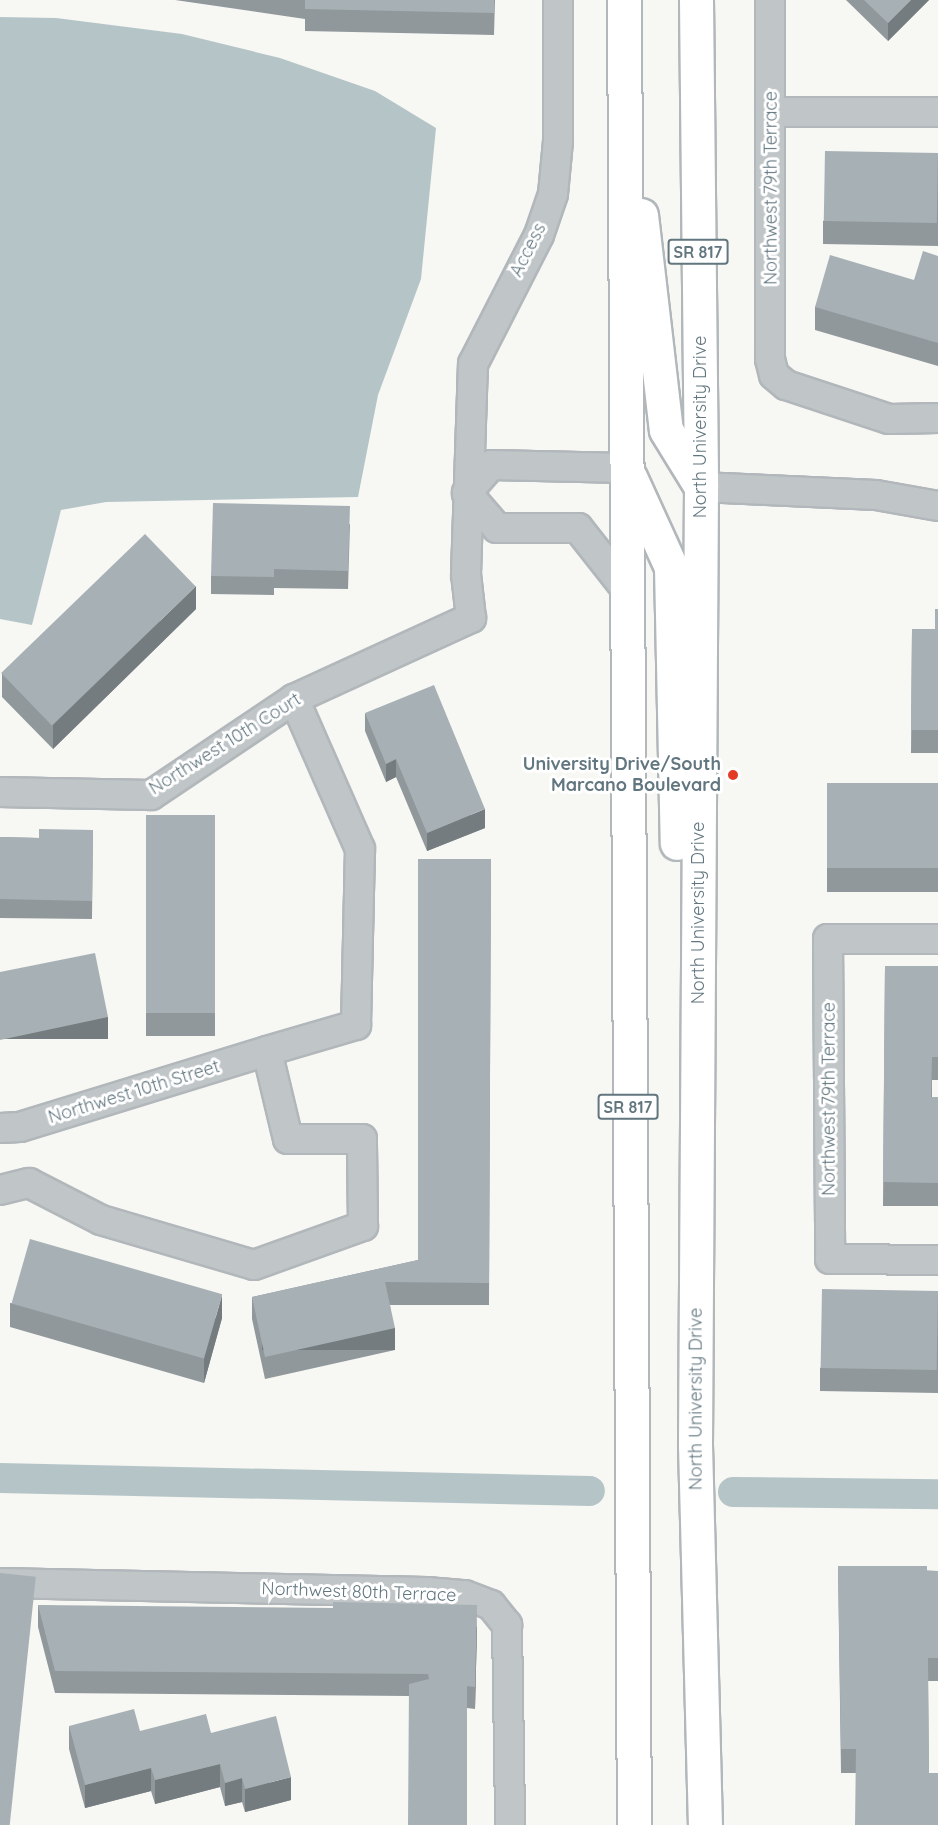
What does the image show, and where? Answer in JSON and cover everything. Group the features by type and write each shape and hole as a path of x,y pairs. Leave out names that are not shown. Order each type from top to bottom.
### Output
{"main road":[{"name":"SR 817","path":"624,0 622,132 634,1825"},
{"name":"North University Drive","path":"696,0 701,487 695,1445 705,1825"},
{"path":"622,132 637,178 666,430 701,487"},
{"path":"625,468 671,567 679,924 684,937 698,952"}],"street":[{"name":"Access","path":"471,618 466,574 473,364 539,235 553,195 558,141 558,0"},
{"name":"Northwest 79th Terrace","path":"770,0 772,112 770,359 774,375 786,384 889,419 938,418"},
{"path":"772,112 938,112"},
{"path":"625,468 491,465 467,493 497,528 578,528 626,589"},
{"path":"701,487 876,495 938,506"},
{"name":"Northwest 10th Court","path":"0,792 151,795 294,699 471,618"},
{"path":"0,1190 29,1183 101,1220 254,1265 363,1226 362,1139 288,1139 267,1051 357,1025 360,849 294,699"},
{"name":"Northwest 79th Terrace","path":"938,939 828,939 830,1259 938,1260"},
{"name":"Northwest 10th Street","path":"0,1128 20,1127 267,1051"},
{"name":"Northwest 80th Terrace","path":"0,1583 427,1592 465,1595 491,1605 507,1625 510,1825"}],"shaded area":[{"path":"0,17 56,18 182,34 280,58 375,91 436,128 421,279 378,395 358,497 106,502 61,510 32,625 0,619"}],"building":[{"path":"305,0 494,0 494,13 305,9"},
{"path":"864,0 911,0 888,23"},
{"path":"825,151 938,153 937,223 824,221"},
{"path":"923,251 938,256 938,343 815,307 830,255 914,280"},
{"path":"213,503 350,506 348,571 274,569 274,577 211,576"},
{"path":"145,534 196,587 52,725 1,673"},
{"path":"935,609 938,609 938,730 911,730 912,629 935,629"},
{"path":"434,685 485,809 427,833 396,759 386,764 365,713"},
{"path":"827,783 938,783 938,868 827,868"},
{"path":"146,815 215,815 215,1013 146,1013"},
{"path":"39,829 93,830 92,901 0,899 0,837 39,838"},
{"path":"418,859 491,859 489,1283 385,1282 395,1328 265,1357 252,1297 418,1260"},
{"path":"95,953 108,1017 0,1040 0,972"},
{"path":"885,966 938,966 938,1057 932,1057 931,1097 938,1097 938,1183 883,1182"},
{"path":"30,1239 222,1294 204,1359 12,1303"},
{"path":"822,1289 938,1291 937,1370 821,1368"},
{"path":"838,1566 927,1566 927,1571 938,1571 938,1658 928,1658 929,1773 938,1773 938,1825 855,1825 856,1749 841,1749"},
{"path":"0,1573 36,1577 10,1825 0,1825"},
{"path":"333,1602 477,1605 475,1687 467,1686 467,1825 408,1825 409,1684 429,1679 428,1674 55,1671 38,1605 333,1608"},
{"path":"134,1709 140,1731 206,1714 211,1733 276,1716 291,1777 245,1789 242,1778 225,1783 220,1764 155,1780 151,1768 85,1785 69,1726"}],"waterway":[{"path":"0,1478 590,1491"},
{"path":"733,1492 938,1494"}],"place":[{"name":"University Drive/South Marcano Boulevard","path":"733,775"}]}
